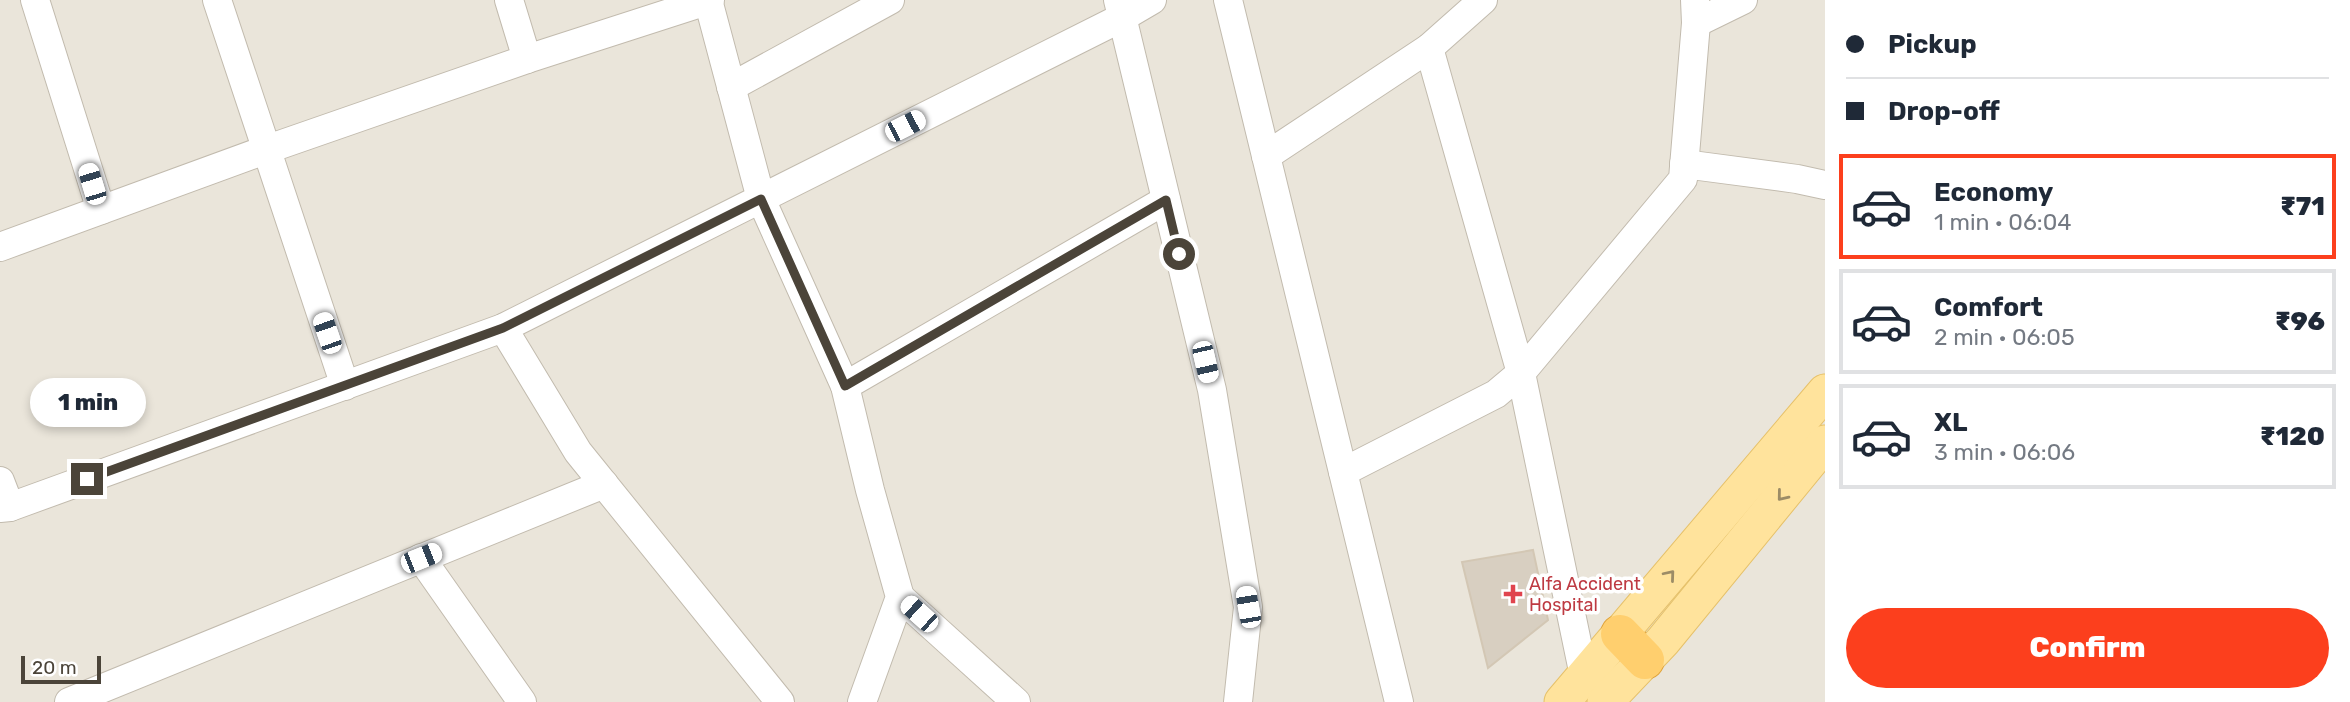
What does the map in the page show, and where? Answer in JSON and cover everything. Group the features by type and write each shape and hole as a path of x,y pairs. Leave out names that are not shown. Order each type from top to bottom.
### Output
{"main road":[{"path":"1632,647 1825,391"},
{"path":"1584,693 1632,647 1825,443"}],"street":[{"path":"35,0 101,211"},
{"path":"217,0 345,386"},
{"path":"509,0 527,59"},
{"path":"0,247 265,150 527,59 708,0 761,199 845,386 900,597 1016,702"},
{"path":"731,87 890,0"},
{"path":"3,499 345,386 503,328 761,199 1121,9 1152,0"},
{"path":"1228,0 1399,702"},
{"path":"1266,156 1429,48 1483,0"},
{"path":"1343,472 1496,394 1521,373 1683,179 1695,12 1743,0"},
{"path":"1121,9 1212,390 1248,607 1238,702"},
{"path":"1429,48 1521,373 1584,693"},
{"path":"1685,164 1825,185"},
{"path":"845,386 1166,200"},
{"path":"503,328 578,452 780,702"},
{"path":"69,702 115,692 421,558 604,484"},
{"path":"421,558 522,702"},
{"path":"862,702 900,597"}],"shaded area":[{"path":"0,0 1825,0 1825,702 0,702"}],"building":[{"path":"1533,550 1548,620 1488,668 1462,562"}],"place":[{"name":"Alfa Accident Hospital","path":"1513,594"}],"route":[{"path":"87,479 503,328 761,199 845,386 1166,200 1179,254"}]}
